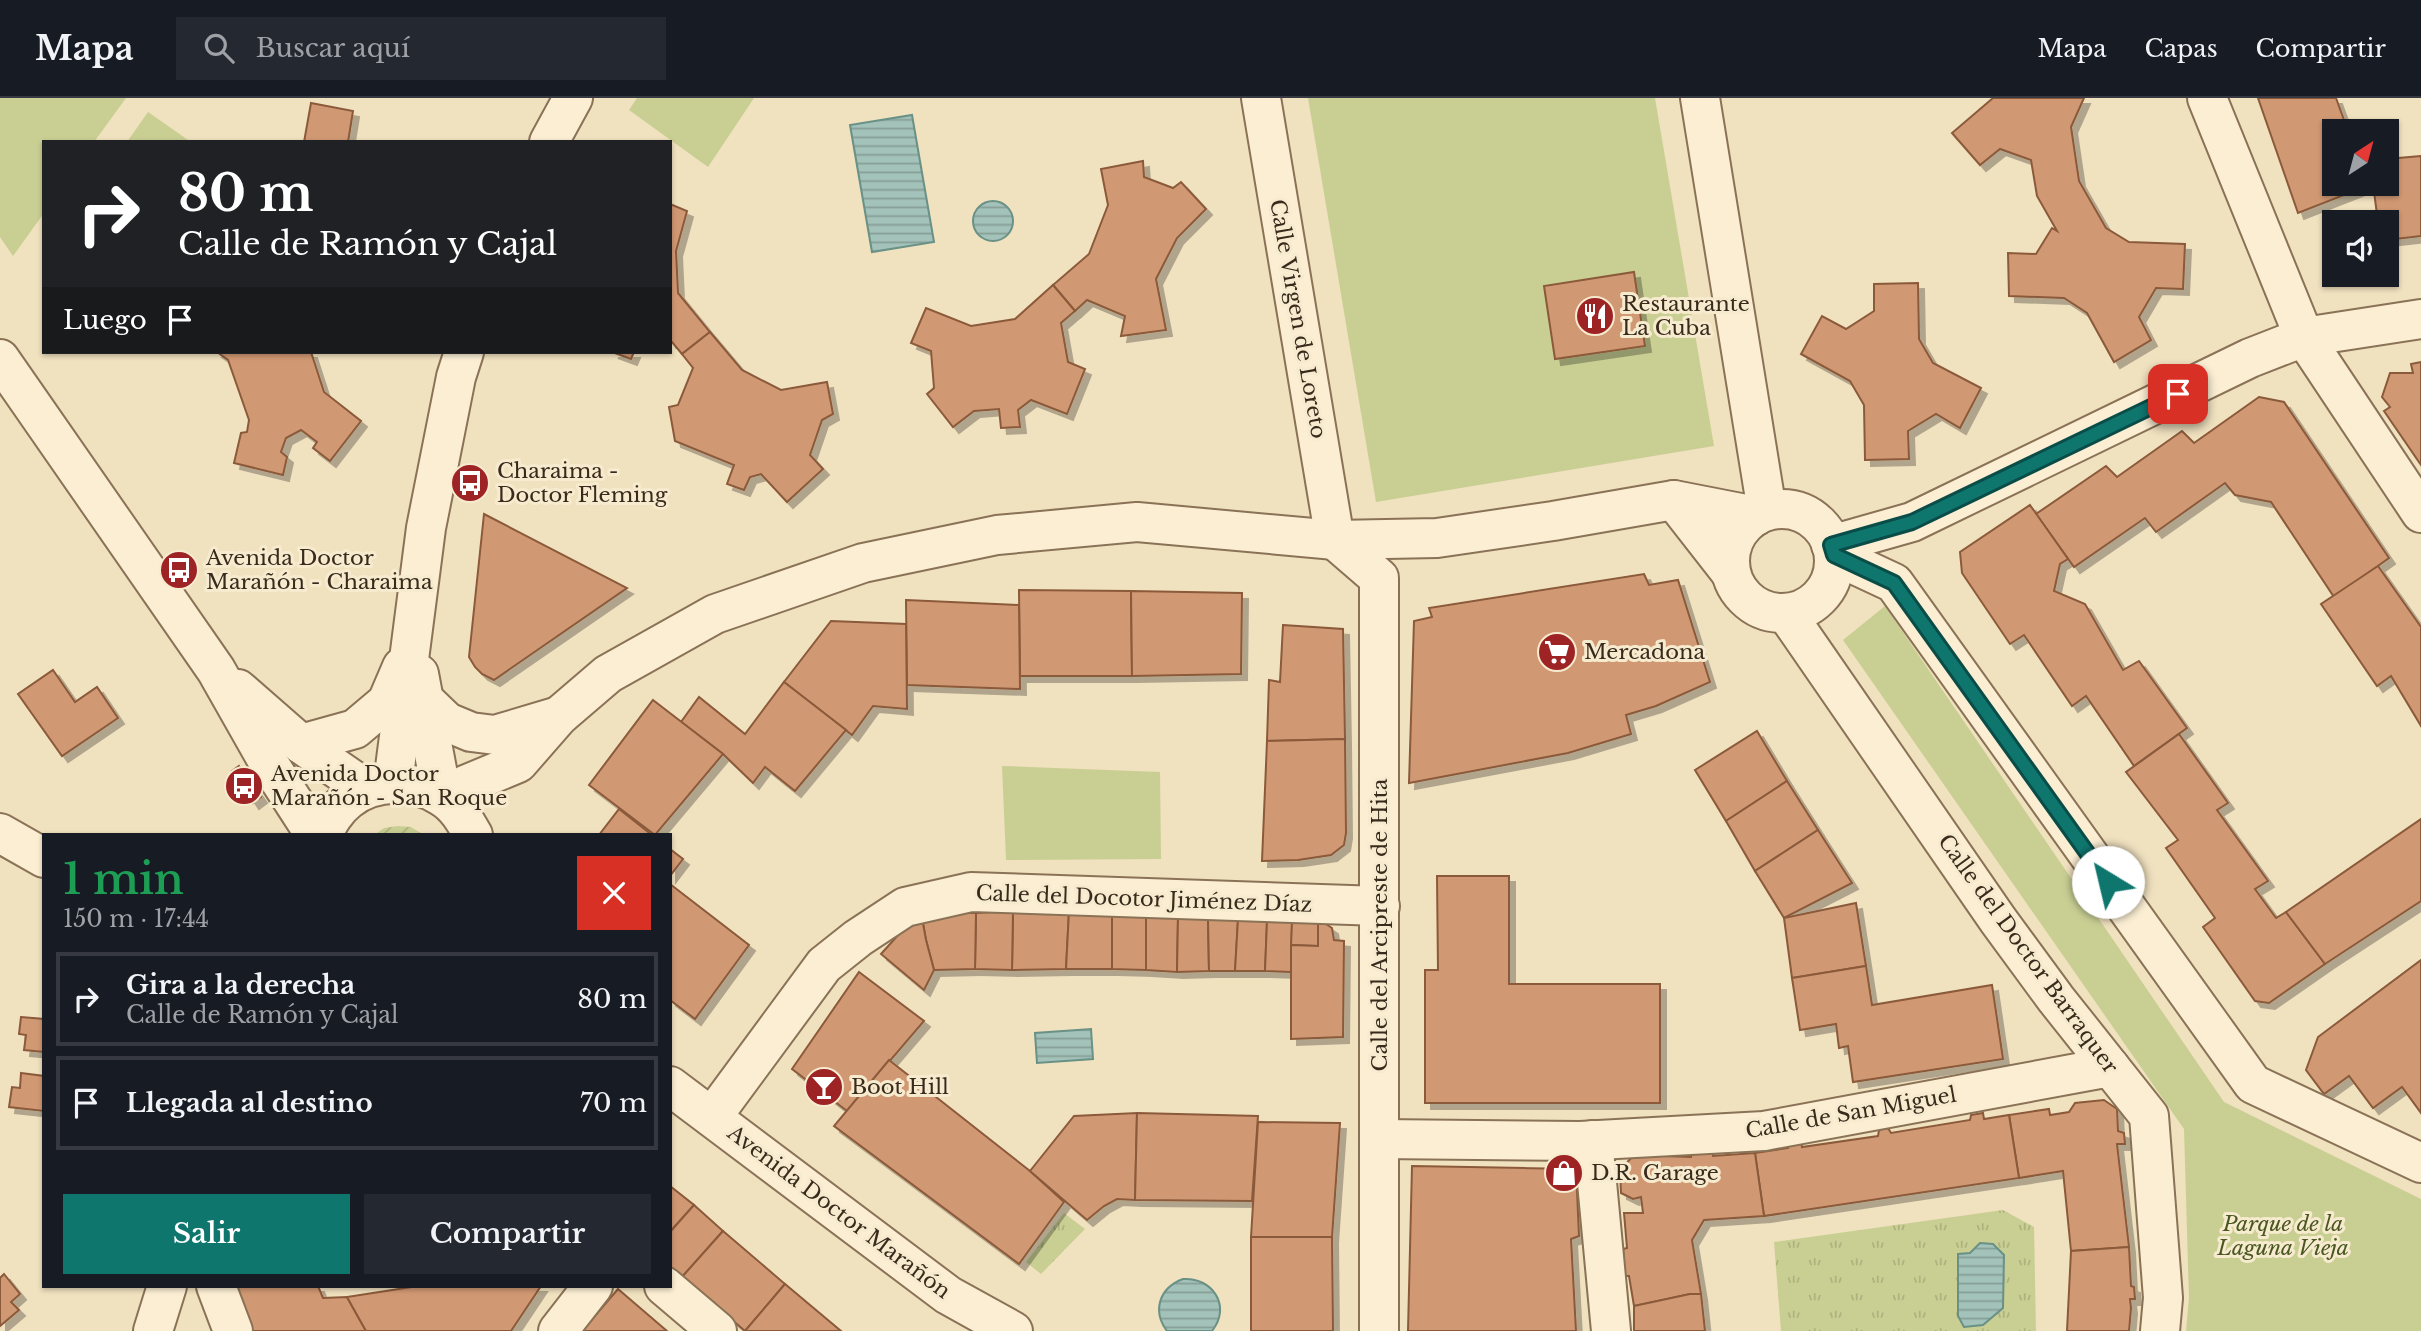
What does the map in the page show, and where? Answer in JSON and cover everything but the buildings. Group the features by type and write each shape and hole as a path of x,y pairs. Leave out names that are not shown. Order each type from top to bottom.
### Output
{"street":[{"path":"550,140 573,98"},
{"name":"Calle Virgen de Loreto","path":"1261,98 1335,540"},
{"path":"1700,98 1762,514"},
{"path":"2207,98 2304,337 2421,513"},
{"path":"1832,550 1912,522 2250,358 2304,337 2421,319"},
{"path":"380,786 413,639 435,475 463,354"},
{"path":"0,359 216,670 271,767 314,833"},
{"path":"443,797 518,763 559,716 608,674 715,614 863,563 997,535 1137,522 1335,540 1437,538 1674,500 1762,514 1787,510 1806,515 1822,528 1832,550 1829,583 1822,595 1799,611 1786,613 1771,612 1751,603 1674,500"},
{"path":"1731,573 1730,556 1734,540 1743,527 1762,514"},
{"name":"Calle del Arcipreste de Hita","path":"1335,540 1379,578 1379,1331"},
{"path":"1832,550 1894,583 2253,1084 2421,1163"},
{"name":"Calle del Doctor Barraquer","path":"1786,613 1998,920 2149,1116 2163,1298 2160,1331"},
{"path":"413,639 443,797"},
{"path":"301,744 355,729 387,702 413,639"},
{"path":"216,670 301,744 380,786"},
{"path":"423,699 447,722 471,732 495,736 559,716"},
{"path":"323,833 334,814 349,799 380,786 419,786 443,797 461,814 472,833"},
{"path":"0,833 42,857"},
{"name":"Calle del Docotor Jiménez Díaz","path":"712,1117 824,965 858,938 905,907 971,892 1380,906"},
{"name":"Calle de San Miguel","path":"1380,1139 1593,1140 1764,1131 2110,1067"},
{"name":"Avenida Doctor Marañón","path":"672,1087 948,1295 1013,1331"},
{"path":"1593,1140 1611,1331"},
{"path":"153,1331 166,1288"},
{"path":"217,1288 233,1331"},
{"path":"558,1331 591,1288"},
{"path":"666,1288 717,1331"}],"green space":[{"path":"0,98 126,98 95,140 42,140 42,216 13,256 0,237"},
{"path":"637,98 754,98 708,167 629,110"},
{"path":"1308,98 1655,98 1714,446 1376,502"},
{"path":"148,112 188,140 128,140"},
{"name":"Parque de la Laguna Vieja","path":"1885,606 2224,1102 2421,1199 2421,1331 2186,1331 2189,1298 2184,1129 1843,640"},
{"path":"1002,766 1160,772 1161,859 1006,860"},
{"path":"411,827 421,833 377,833 384,828"},
{"path":"2003,1210 2034,1227 2036,1331 1781,1331 1774,1242"},
{"path":"1064,1213 1085,1229 1041,1274 1026,1262"}],"water":[{"path":"912,115 934,242 872,252 850,125"},
{"path":"993,201 1007,207 1013,221 1007,235 993,241 979,235 973,221 979,207"},
{"path":"1091,1029 1093,1059 1037,1063 1035,1033"},
{"path":"1980,1243 1993,1244 2004,1255 2003,1308 1983,1325 1964,1327 1958,1316 1958,1254 1970,1253"},
{"path":"1183,1279 1203,1283 1216,1295 1220,1312 1212,1331 1167,1331 1162,1323 1159,1308 1163,1294"}],"place":[{"name":"Restaurante La Cuba","path":"1595,316"},
{"name":"Charaima - Doctor Fleming","path":"470,483"},
{"name":"Avenida Doctor Marañón - Charaima","path":"179,570"},
{"name":"Mercadona","path":"1557,652"},
{"name":"Avenida Doctor Marañón - San Roque","path":"244,786"},
{"name":"Boot Hill","path":"824,1087"},
{"name":"D.R. Garage","path":"1564,1173"}],"route":[{"path":"2108,882 1894,583 1834,555 1831,545 1912,522 2178,394"}]}
